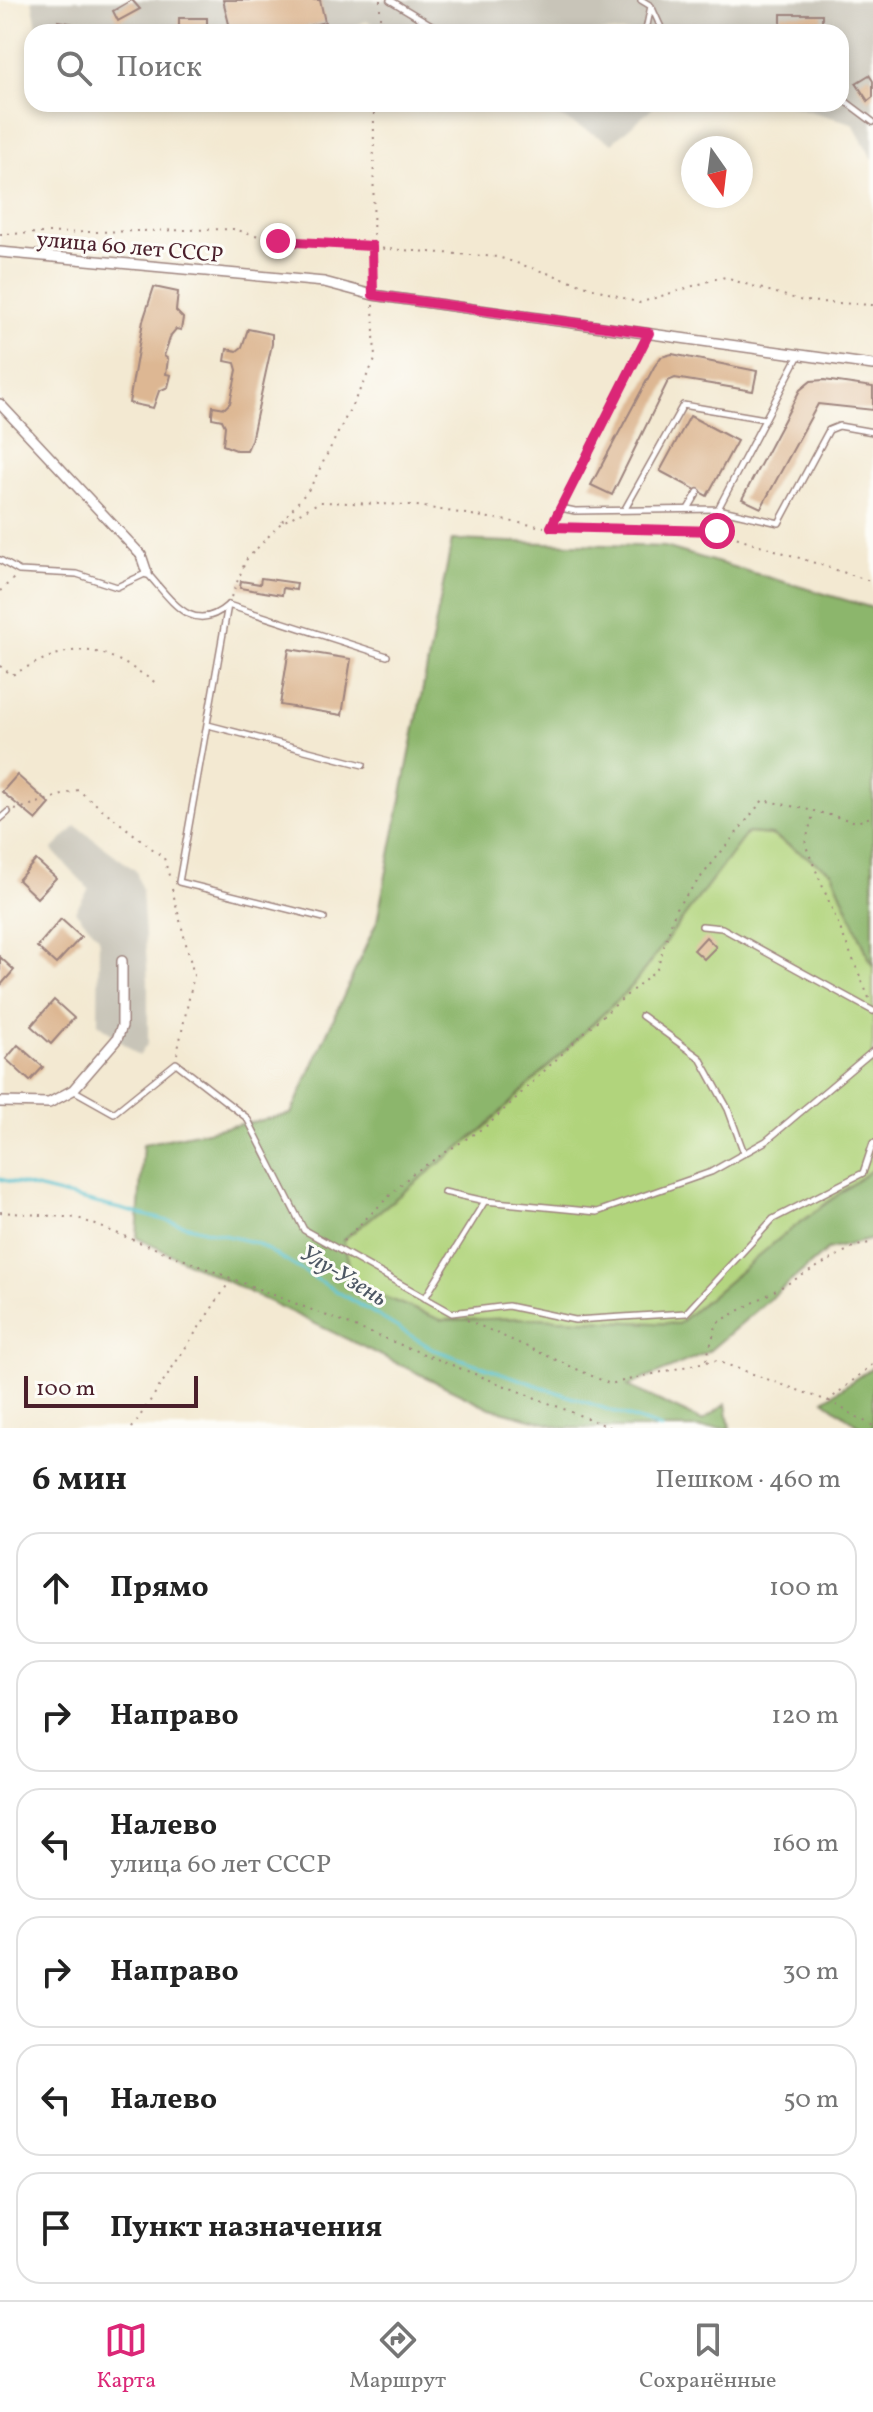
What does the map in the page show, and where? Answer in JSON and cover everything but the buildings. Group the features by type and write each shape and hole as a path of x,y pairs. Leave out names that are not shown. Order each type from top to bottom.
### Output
{"street":[{"name":"улица 60 лет СССР","path":"0,252 324,282 373,295 873,365"},
{"path":"0,404 141,555 147,573"},
{"path":"0,1102 49,1103 73,1090 117,1039 122,1026 122,961"}],"lane":[{"path":"390,0 430,24"},
{"path":"641,0 651,6 659,24"},
{"path":"647,24 651,6"},
{"path":"849,104 873,122"},
{"path":"551,527 649,333"},
{"path":"718,509 799,354"},
{"path":"624,510 683,405 765,419"},
{"path":"561,508 718,509 779,523 829,430 839,426 873,432"},
{"path":"688,509 698,492"},
{"path":"0,560 19,571 77,574 117,587 147,573 181,610 200,619 214,617 228,605"},
{"path":"228,605 387,656"},
{"path":"228,605 179,882 324,918"},
{"path":"208,725 363,765"},
{"path":"0,819 8,812"},
{"path":"702,926 722,928 873,1008"},
{"path":"642,1016 700,1058 728,1109 744,1153"},
{"path":"444,1192 485,1201 597,1212 711,1172 766,1141 873,1051"},
{"path":"73,1090 114,1113 176,1063 247,1118 304,1230 452,1313 508,1306 575,1320 686,1313 773,1219 863,1173 873,1143"},
{"path":"425,1298 485,1201"}],"path":[{"path":"380,0 380,24"},
{"path":"228,605 246,560 310,488 375,360 372,246 374,112"},
{"path":"0,234 233,229 278,241 498,257 639,303 722,277 803,301 873,305"},
{"path":"281,523 320,502 411,505 551,527 717,531 873,582"},
{"path":"0,591 19,571"},
{"path":"0,666 12,675 51,653 90,651 116,656 156,683"},
{"path":"8,812 78,790 164,858 194,975 176,1063"},
{"path":"337,1248 412,1174 489,1124 592,1025 657,969 676,908 763,800 857,822 873,816"},
{"path":"814,811 805,844 873,1008"},
{"path":"0,1212 78,1218 612,1428"},
{"path":"705,1361 717,1323 853,1247 873,1242"},
{"path":"132,1428 233,1277"},
{"path":"452,1313 610,1384 714,1360 828,1401 873,1426"},
{"path":"828,1401 873,1364"}],"shaded area":[{"path":"32,0 873,0 873,160 852,123 813,112 849,112 849,24 373,24 367,21 359,24 36,24"},
{"path":"550,112 648,112 612,143"},
{"path":"76,826 136,871 142,891 148,981 148,1043 139,1056 98,1023 99,937 75,911 89,889 52,850"}],"green space":[{"path":"452,540 665,547 873,608 873,967 832,872 772,835 747,833 632,986 483,1129 343,1240 354,1285 441,1320 534,1318 678,1324 786,1233 873,1169 873,1239 827,1250 708,1352 628,1386 702,1421 726,1404 730,1428 564,1428 490,1408 137,1238 143,1144 291,1114 377,921"},
{"path":"747,833 771,835 832,872 873,967 873,1169 786,1233 678,1324 534,1318 441,1320 354,1285 343,1240 483,1129 632,986"},
{"path":"873,1367 873,1428 862,1428 824,1400"}],"waterway":[{"name":"Улу-Узень","path":"0,1179 256,1243 435,1350 661,1428"}],"route":[{"path":"278,241 372,246 373,295 649,333 551,527 717,531"}]}
